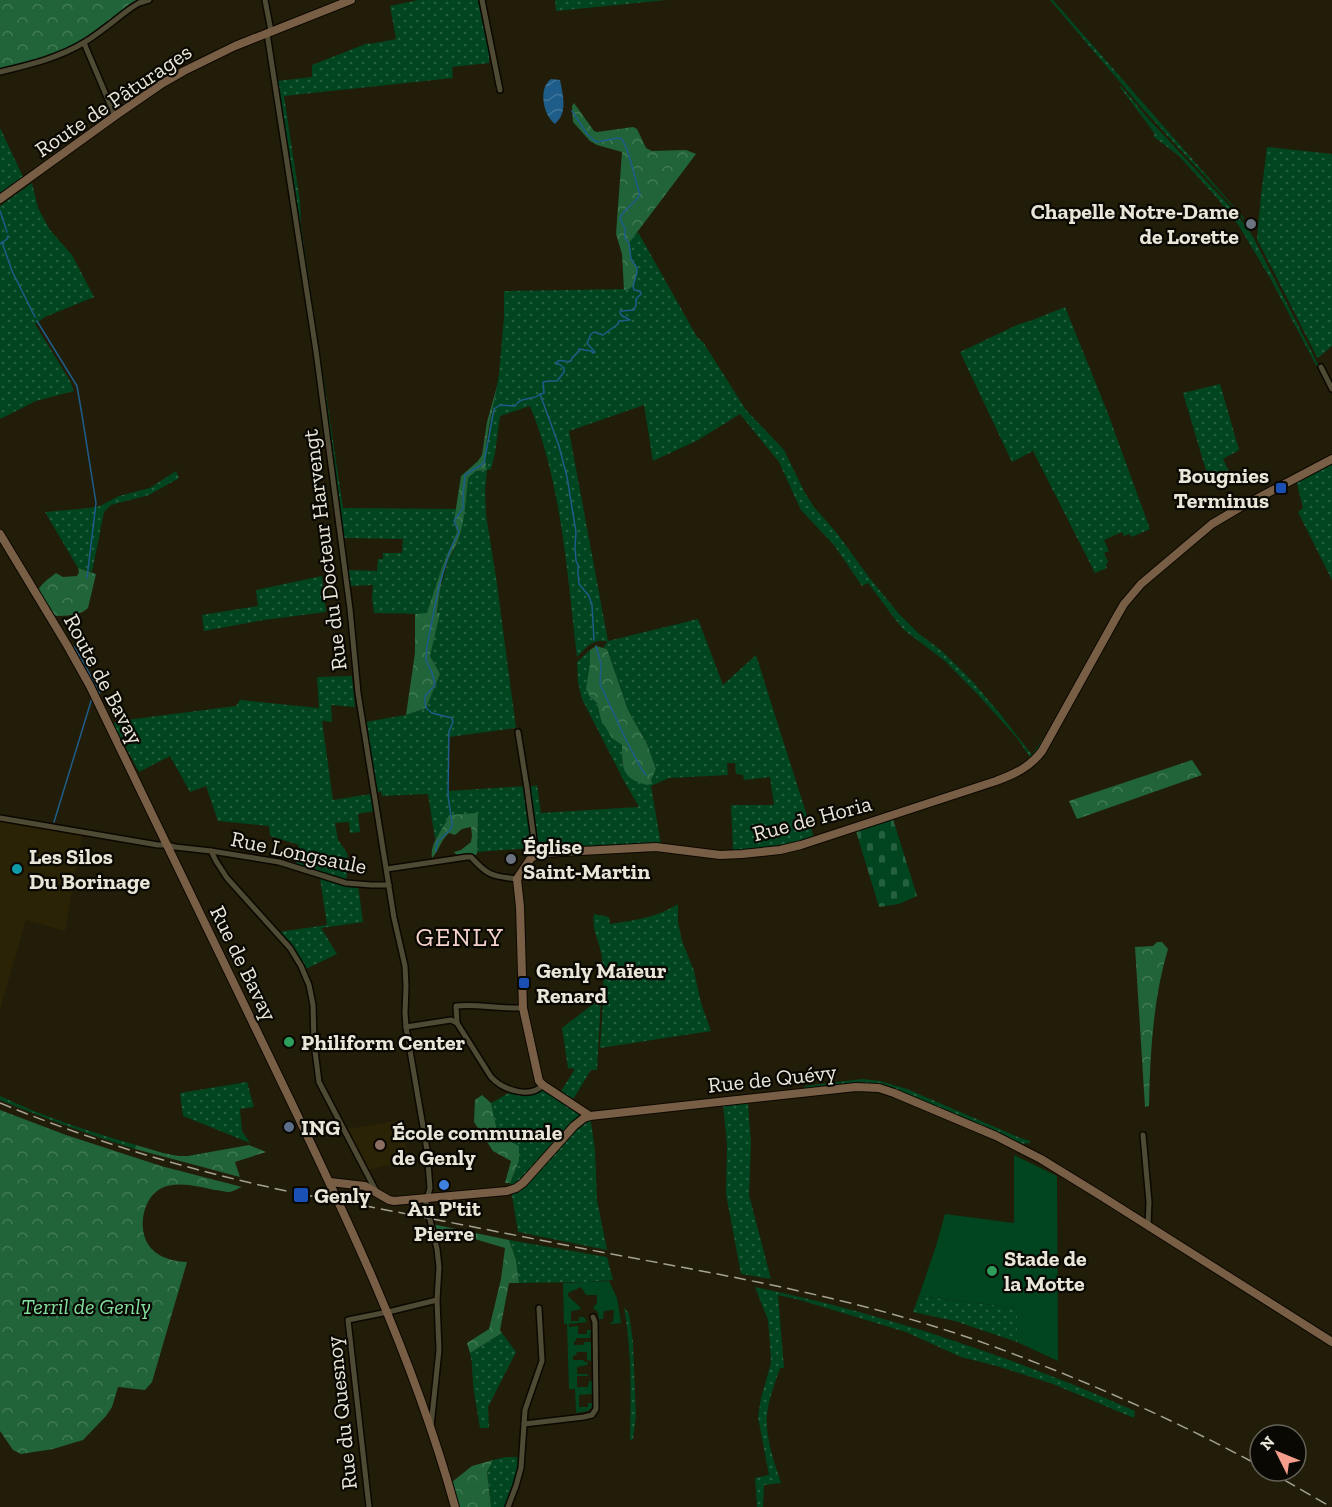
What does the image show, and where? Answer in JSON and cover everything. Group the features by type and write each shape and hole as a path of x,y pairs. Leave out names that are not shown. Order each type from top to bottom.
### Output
{"main road":[{"name":"Route de Pâturages","path":"0,198 184,70 221,52 351,0"},
{"name":"Rue de Horia","path":"538,854 656,847 720,855 780,850 1011,776 1030,765 1042,751 1124,604 1141,584 1194,538 1219,520 1332,459"},
{"name":"Route de Bavay","path":"0,534 90,686 167,845"},
{"name":"Rue de Bavay","path":"167,845 330,1182 388,1312 430,1427"},
{"path":"538,854 528,861 517,879 520,907 522,1008 537,1076 543,1085 590,1116"},
{"name":"Rue de Quévy","path":"590,1116 856,1087 879,1088 1014,1145 1072,1177 1332,1342"},
{"path":"330,1182 365,1186 394,1201 503,1192 523,1183 574,1126 590,1116"},
{"path":"430,1427 454,1507"}],"street":[{"path":"0,72 33,64 84,43 131,8 149,0"},
{"name":"Rue du Docteur Harvengt","path":"265,0 320,383 350,609 358,693 394,918 406,976 406,1027 430,1177 427,1199 439,1267 437,1300 440,1350 430,1427"},
{"path":"482,0 500,90"},
{"path":"84,43 115,116"},
{"path":"1321,368 1332,389"},
{"path":"518,732 538,854"},
{"name":"Rue Longsaule","path":"0,818 279,862 346,883 389,885"},
{"path":"211,851 227,878 290,948 301,966 313,1005 314,1043 319,1082 376,1192"},
{"path":"387,869 471,857 488,874 517,879"},
{"path":"522,1008 456,1006 457,1023 497,1084 514,1090 531,1092 540,1089 543,1085"},
{"path":"406,1027 451,1020 457,1023"},
{"path":"1143,1135 1149,1202 1148,1226"},
{"path":"388,1312 437,1300"},
{"path":"508,1507 521,1468 527,1400 542,1360 539,1308"},
{"name":"Rue du Quesnoy","path":"369,1507 348,1320 388,1312"},
{"path":"524,1424 584,1417 592,1415 596,1409 595,1322 593,1317"}],"shaded area":[{"path":"0,821 82,835 65,931 26,920 0,1009"},
{"name":"École communale de Genly","path":"401,1120 409,1160 368,1170 346,1129"}],"green space":[{"path":"0,0 139,0 139,3 84,43 61,54 0,72"},
{"path":"418,0 478,0 489,51 489,63 452,67 453,78 284,96 343,508 457,509 454,521 457,532 442,567 427,614 374,613 373,585 350,586 348,570 377,571 378,559 383,559 383,553 402,553 403,539 342,538 315,332 277,81 312,77 312,65 368,43 396,39 390,6"},
{"path":"555,0 667,0 556,11"},
{"path":"1050,0 1053,0 1245,222 1142,108"},
{"path":"1121,86 1236,213 1252,235 1326,384 1270,278 1239,226 1179,156 1153,136 1155,135 1152,130"},
{"path":"574,103 594,131 633,127 637,129 646,148 652,151 686,150 696,154 629,243 631,259 637,268 637,273 633,286 629,289 624,290 622,254 616,234 622,152 590,141 573,122 572,106"},
{"path":"0,128 25,181 0,196"},
{"path":"1267,147 1332,154 1332,346 1319,357 1257,239"},
{"path":"32,183 38,208 50,230 72,255 94,297 45,317 35,324 74,391 36,401 0,419 0,206"},
{"path":"638,232 697,337 703,342 746,410 784,450 814,507 899,614 918,633 942,651 973,682 1032,755 1049,730 1096,647 1041,748 1024,765 1030,757 1017,738 980,697 945,661 904,630 868,583 862,586 834,545 801,510 779,462 740,414 698,440 653,461 644,405 569,431 608,641 698,619 723,685 756,655 814,838 781,847 733,852 731,805 774,805 770,777 744,780 743,775 736,774 735,763 727,763 728,775 669,778 651,786 661,845 539,849 529,787 537,785 541,813 639,807 582,699 577,662 590,650 590,697 597,703 601,720 622,745 622,763 652,783 656,769 647,744 628,710 607,649 603,647 608,642 594,642 577,657 562,530 541,436 530,406 500,416 495,453 491,469 487,470 485,490 486,515 516,728 449,737 448,791 526,786 533,847 477,852 478,813 445,825 435,839 428,794 382,796 381,791 376,793 365,722 406,715 426,708 440,674 430,656 440,590 448,561 460,536 468,478 476,471 486,470 484,463 486,447 499,374 504,291 629,289 635,278 635,272 629,244"},
{"path":"1065,307 1107,411 1150,529 1132,537 1130,534 1124,536 1122,532 1104,540 1109,551 1104,553 1108,561 1107,568 1095,573 1033,451 1012,462 960,352 1019,324"},
{"path":"1220,384 1239,450 1223,459 1231,475 1210,484 1183,393"},
{"path":"497,386 487,441 487,470 476,471 468,478 461,531 448,560 442,581 437,613 440,613 430,656 440,674 426,708 406,715 415,653 415,614 427,613 442,567 457,532 454,521 461,476 482,455 487,422"},
{"path":"1332,461 1332,580 1298,512 1303,508 1296,480"},
{"path":"176,471 179,478 149,495 111,505 104,512 92,572 78,568 45,512 100,506 119,496 150,488"},
{"path":"78,568 96,574 88,608 70,615 49,615 36,593 56,573 63,577 77,576"},
{"path":"322,576 326,612 204,631 202,615 258,606 256,590"},
{"path":"596,646 607,649 628,710 647,744 656,769 652,783 648,785 633,780 625,772 622,745 612,738 601,720 597,703 586,689 590,650"},
{"path":"352,676 355,707 331,705 332,722 322,721 333,800 371,794 374,811 358,814 360,832 350,833 349,822 335,823 338,840 347,853 346,883 358,885 363,922 321,928 337,954 306,969 296,951 279,932 327,925 320,878 322,872 296,865 299,845 270,836 269,826 218,821 206,786 190,792 170,756 139,772 113,724 118,721 236,706 240,700 319,708 317,677"},
{"path":"1192,760 1202,775 1077,819 1069,801"},
{"path":"478,813 477,854 465,857 454,852 461,850 471,842 471,827 462,829 455,835 449,833 432,858 433,846 449,815"},
{"path":"893,819 917,896 899,904 879,907 855,828"},
{"path":"678,904 678,922 682,941 694,971 701,1003 711,1031 600,1048 603,970 593,920 594,914 609,917 610,924 637,920"},
{"path":"1157,942 1162,942 1168,949 1159,987 1151,1047 1149,1106 1145,1107 1135,947 1153,946"},
{"path":"601,998 597,1070 591,1070 572,1101 560,1093 575,1069 568,1068 562,1028"},
{"path":"862,1079 880,1081 907,1089 1030,1141 1030,1143 1018,1144 887,1088 806,1090 804,1086"},
{"path":"247,1082 254,1107 240,1109 242,1131 250,1143 183,1116 180,1093"},
{"path":"543,1085 590,1116 595,1149 597,1200 607,1250 518,1232 510,1183 519,1161 498,1135 491,1103 514,1090 522,1092"},
{"path":"482,1095 491,1103 498,1135 519,1146 519,1161 510,1183 505,1183 511,1161 493,1151 474,1122 475,1100"},
{"path":"0,1096 33,1111 136,1145 135,1149 17,1107 0,1100"},
{"path":"723,1103 748,1103 751,1143 749,1195 771,1279 741,1274 726,1194 727,1145"},
{"name":"Terril de Genly","path":"0,1110 66,1135 161,1166 242,1187 229,1192 188,1185 173,1185 160,1189 149,1200 143,1216 143,1224 150,1247 162,1256 187,1262 152,1382 145,1390 118,1387 112,1407 83,1440 53,1449 21,1454 13,1450 0,1431"},
{"path":"136,1145 178,1156 249,1145 266,1152 235,1162 240,1177 135,1149"},
{"name":"Stade de la Motte","path":"1014,1155 1057,1176 1058,1361 1017,1342 1017,1308 919,1296 945,1214 1014,1223"},
{"path":"432,1224 509,1240 516,1260 519,1283 509,1283 500,1330 502,1333 470,1353 467,1343 489,1329 501,1279 505,1248 433,1228"},
{"path":"509,1240 607,1257 613,1280 519,1283 516,1260"},
{"path":"609,1281 617,1298 621,1323 609,1323 613,1322 614,1310 604,1311 603,1319 599,1319 598,1312 593,1308 597,1303 597,1295 586,1295 581,1287 568,1293 568,1296 581,1308 571,1311 571,1321 579,1321 579,1317 584,1317 587,1322 569,1324 569,1327 578,1326 578,1334 587,1334 587,1330 591,1330 590,1338 576,1338 574,1345 591,1342 591,1361 587,1360 587,1352 577,1352 573,1360 588,1362 587,1365 577,1367 577,1374 588,1374 588,1376 577,1376 577,1387 588,1387 589,1381 592,1381 593,1394 579,1395 579,1407 588,1407 588,1403 593,1403 588,1411 576,1413 575,1389 569,1389 563,1283"},
{"path":"755,1287 852,1310 996,1355 1135,1411 1134,1418 1053,1384 961,1357 906,1332 778,1295 784,1368 780,1368 772,1391 768,1408 767,1431 781,1483 764,1485 763,1507 757,1507 755,1478 769,1475 758,1417 771,1363 768,1320"},
{"path":"919,1296 1017,1308 1017,1342 955,1321 913,1312"},
{"path":"624,1307 629,1314 633,1342 636,1416 633,1439 630,1440 630,1357"},
{"path":"502,1333 516,1352 488,1407 489,1428 480,1428 470,1353"},
{"path":"520,1457 517,1477 506,1507 491,1507 487,1472 493,1460"},
{"path":"493,1460 487,1472 491,1507 458,1507 452,1482 472,1466"}],"water":[{"path":"551,79 560,80 563,98 562,115 555,124 547,114 543,95"}],"waterway":[{"path":"436,851 437,842 451,829 452,823 448,796 449,731 453,722 452,718 432,713 426,708 425,696 435,685 426,660 427,646 439,586 450,550 459,532 454,521 463,508 465,475 484,463 494,409 500,405 515,406 520,401 544,393 543,382 557,381 564,372 564,368 556,364 558,361 571,361 579,349 595,352 587,343 591,334 594,332 603,335 619,321 630,320 622,316 620,311 634,310 636,299 641,294 640,291 634,290 637,268 631,259 629,243 620,218 640,194 628,152 622,139 596,142 587,134 572,111"},
{"path":"0,211 7,232"},
{"path":"0,244 8,236"},
{"path":"2,242 12,271 35,317"},
{"path":"37,321 77,386 96,503 87,578"},
{"path":"540,394 559,446 567,477 576,532 575,546 579,584 589,596 592,605 594,640"},
{"path":"77,641 75,647 100,693"},
{"path":"596,646 601,664 600,684 627,742 646,775"},
{"path":"54,822 92,698"}],"railway":[{"path":"0,1103 113,1145 228,1178 800,1291 899,1316 947,1330 1063,1373 1163,1417 1248,1460"},
{"path":"1290,1483 1331,1507"}],"place":[{"name":"Chapelle Notre-Dame de Lorette","path":"1251,224"},
{"name":"Bougnies Terminus","path":"1281,488"},
{"name":"Église Saint-Martin","path":"511,859"},
{"name":"Les Silos Du Borinage","path":"17,869"},
{"name":"Genly Maïeur Renard","path":"524,983"},
{"name":"Philiform Center","path":"289,1042"},
{"name":"ING","path":"289,1127"},
{"name":"École communale de Genly","path":"380,1145"},
{"name":"Au P'tit Pierre","path":"444,1185"},
{"name":"Genly","path":"301,1195"},
{"name":"Stade de la Motte","path":"992,1271"}],"district":[{"name":"GENLY","path":"460,937"}]}
